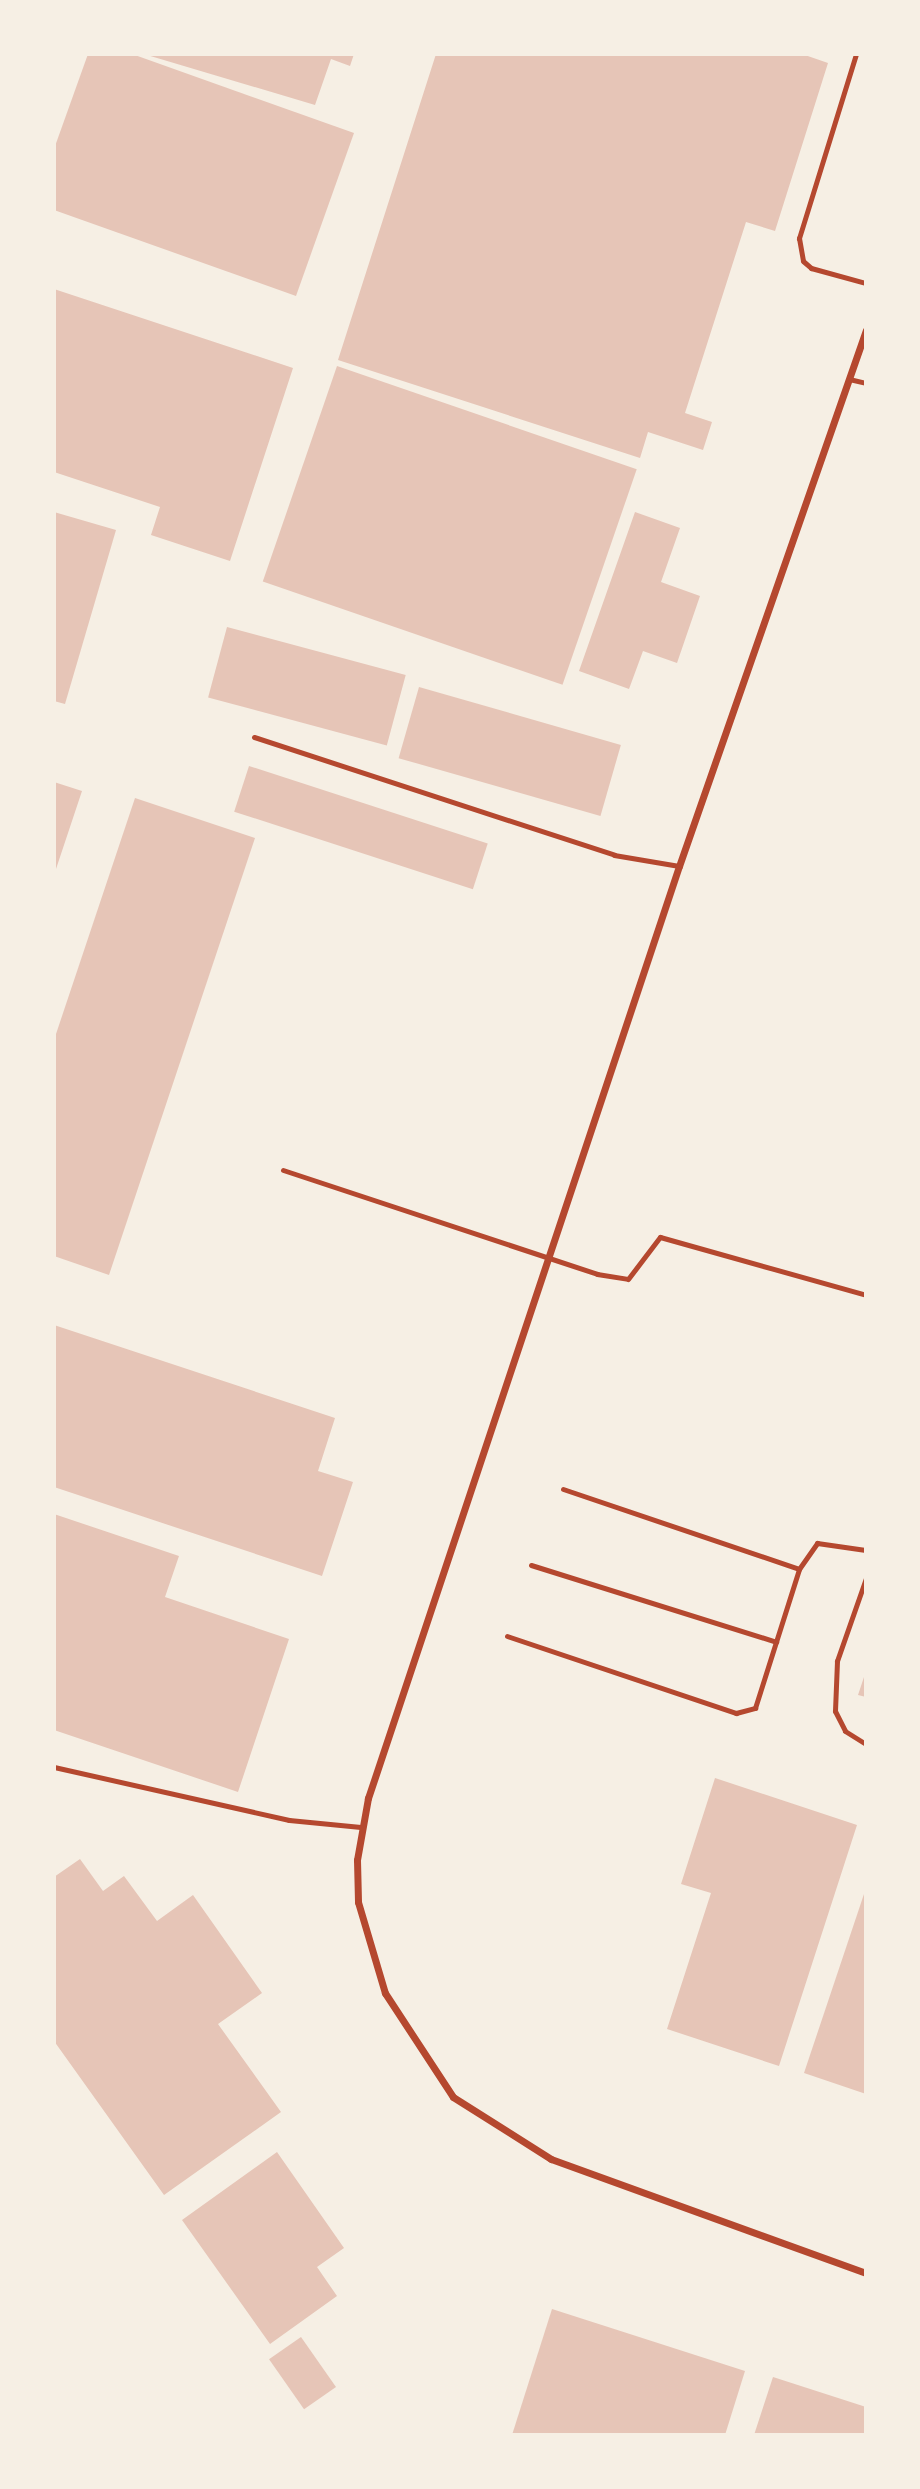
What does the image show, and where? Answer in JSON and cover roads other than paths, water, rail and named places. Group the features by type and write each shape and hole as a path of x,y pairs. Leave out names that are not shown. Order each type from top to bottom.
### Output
{"street":[{"path":"866,330 679,866 361,1827 358,1902 368,1947 403,2028 453,2097 551,2159 866,2273"}],"lane":[{"path":"856,54 799,238 803,261 811,268 866,283"},
{"path":"849,379 866,383"},
{"path":"254,737 614,855 679,866"},
{"path":"283,1170 550,1262 628,1279 660,1237 866,1295"},
{"path":"563,1489 799,1569"},
{"path":"506,1636 736,1713 754,1708 799,1569 817,1543 866,1550"},
{"path":"531,1565 776,1642"},
{"path":"866,1578 836,1661 835,1711 845,1731 866,1744"},
{"path":"54,1767 289,1820 361,1827"}]}
